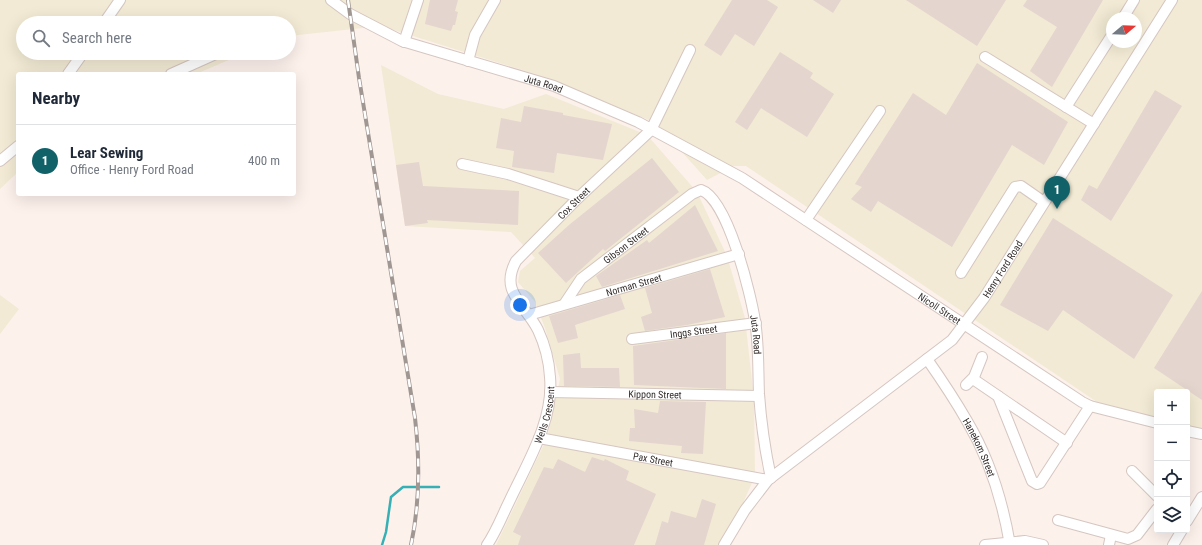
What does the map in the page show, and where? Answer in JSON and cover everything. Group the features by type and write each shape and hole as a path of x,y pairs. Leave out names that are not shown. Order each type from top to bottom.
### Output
{"street":[{"path":"109,16 120,0"},
{"name":"Juta Road","path":"331,0 350,14 404,42 439,54 468,60 554,86 628,118 731,172"},
{"path":"404,42 418,0"},
{"path":"468,60 475,35 495,0"},
{"path":"1127,12 1134,0"},
{"name":"Henry Ford Road","path":"769,479 952,340 965,324 1044,202 1172,0"},
{"path":"1066,107 1106,44"},
{"path":"651,130 690,50"},
{"path":"985,57 1094,124"},
{"path":"69,72 78,60"},
{"path":"175,72 202,60"},
{"path":"806,220 880,111"},
{"name":"Cox Street","path":"510,283 511,271 516,261 579,197 651,130"},
{"path":"0,161 16,148"},
{"path":"462,164 508,174 579,197"},
{"name":"Nicoll Street","path":"731,172 1090,406 1154,422"},
{"path":"961,273 1015,187 1021,186 1044,202"},
{"name":"Juta Road","path":"692,194 698,190 706,192 715,202 739,254 756,323 759,396 769,479"},
{"name":"Gibson Street","path":"565,303 581,280 692,194"},
{"name":"Norman Street","path":"529,314 739,254"},
{"name":"Wells Crescent","path":"491,544 539,438 550,392 547,354 529,314 513,294 510,283"},
{"name":"Inggs Street","path":"632,339 756,323"},
{"path":"982,357 969,382 998,396 1067,443"},
{"name":"Hanekom Street","path":"927,359 968,421 978,441 1000,502 1010,543"},
{"name":"Kippon Street","path":"550,392 759,396"},
{"path":"998,396 1035,484 1040,483 1090,406"},
{"path":"1190,431 1202,434"},
{"name":"Pax Street","path":"539,438 769,479"},
{"path":"1132,471 1154,493"},
{"path":"724,545 745,510 769,479"},
{"path":"1190,516 1202,497"},
{"path":"1058,520 1110,540 1128,539 1137,535 1154,513"},
{"path":"1173,545 1180,533"},
{"path":"986,545 1025,541 1043,545"}],"shaded area":[{"path":"0,0 1202,0 1202,430 1190,427 1190,389 1154,389 1154,417 1097,402 746,166 734,166 707,180 656,123 548,78 381,26 296,35 296,16 16,16 16,60 229,60 201,72 16,72 16,174 0,189"},
{"path":"381,65 438,94 504,109 546,94 647,135 697,192 727,256 745,318 754,399 755,476 735,521 721,545 496,545 547,438 560,379 545,328 535,302 518,282 520,271 535,258 511,232 405,226"},
{"path":"0,295 19,309 0,334"}],"building":[{"path":"430,0 458,0 455,11 458,12 455,25 453,25 451,31 425,24"},
{"path":"732,0 767,0 778,7 754,46 735,34 721,56 704,45"},
{"path":"813,0 841,0 833,13"},
{"path":"906,0 1006,0 977,46"},
{"path":"1027,0 1103,0 1052,87 1030,71 1057,27 1023,6"},
{"path":"780,52 813,73 810,78 834,94 807,137 761,108 747,130 735,122"},
{"path":"977,63 1068,122 1044,165 1012,145 952,247 878,201 871,212 851,199 862,187 855,184 913,93 946,115"},
{"path":"1155,90 1182,106 1111,221 1081,200 1089,185 1097,189"},
{"path":"524,106 612,124 603,160 557,153 554,173 512,167 514,151 496,148 501,118 521,122"},
{"path":"652,158 679,192 605,251 603,249 566,283 538,253 569,225"},
{"path":"419,162 423,186 519,191 518,225 427,220 428,223 405,226 396,165"},
{"path":"695,205 718,251 602,287 596,276 647,240 649,243"},
{"path":"1053,218 1173,295 1134,359 1063,310 1048,331 1000,305"},
{"path":"710,269 725,317 687,325 645,331 641,317 652,313 645,288"},
{"path":"1202,291 1202,400 1190,392 1190,389 1186,389 1154,368"},
{"path":"620,295 625,309 575,325 578,338 558,343 549,316"},
{"path":"726,333 726,389 634,385 633,346"},
{"path":"580,353 581,368 619,368 620,387 564,386 563,355"},
{"path":"660,401 706,402 703,454 681,453 682,446 629,441 630,428 635,428 634,409 658,413"},
{"path":"592,457 604,461 605,459 629,471 626,480 656,494 634,545 518,545 521,536 513,532 544,467 553,469 558,459 585,472"},
{"path":"702,499 716,504 704,545 655,545 662,521 668,523 671,511 696,518"}],"waterway":[{"path":"382,545 386,532 391,497 403,487 439,487"}],"railway":[{"path":"348,0 359,78 415,418 418,450 418,498 411,545"}],"place":[{"name":"Lear Sewing","path":"1057,209"}]}
